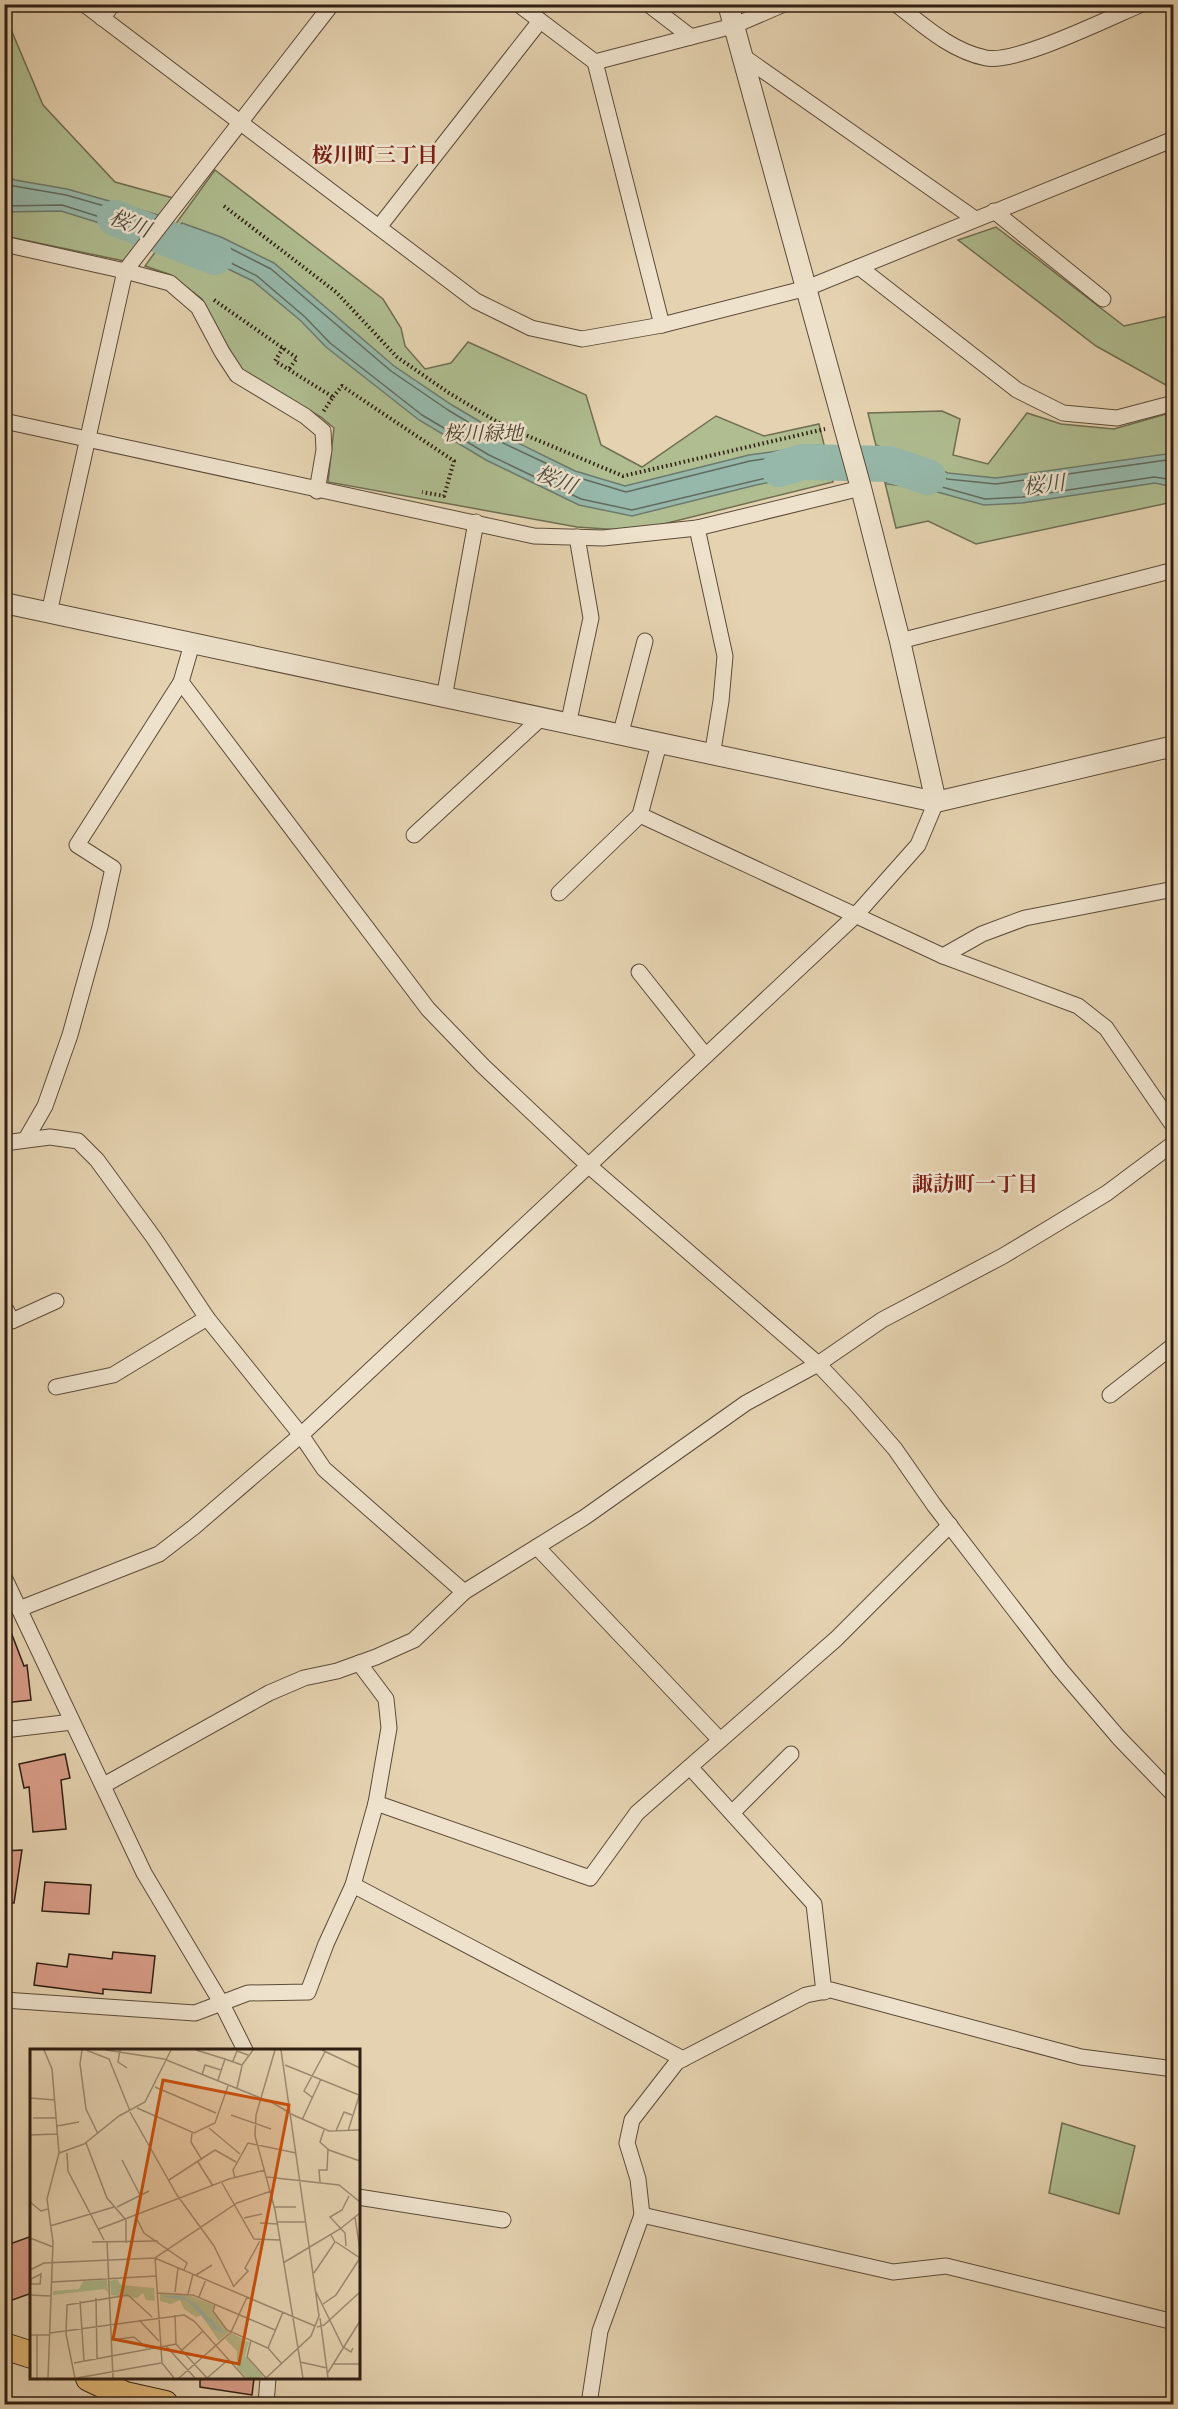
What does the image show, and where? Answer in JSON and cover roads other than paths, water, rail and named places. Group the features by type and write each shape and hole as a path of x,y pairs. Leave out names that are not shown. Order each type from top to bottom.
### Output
{"main road":[{"path":"4,2346 30,2354"},
{"path":"91,2379 124,2395 165,2404"}],"street":[{"path":"84,4 476,301 531,328 582,339 663,325 807,288 1173,139"},
{"path":"102,18 113,4"},
{"path":"49,613 125,271 333,4"},
{"path":"518,4 595,62 663,325"},
{"path":"648,4 691,37"},
{"path":"19,1609 159,1554 194,1527 301,1435 855,916 918,845 936,802 900,641 807,288 728,4"},
{"path":"595,62 733,26 784,4"},
{"path":"896,4 945,42 987,58 1022,54 1142,4"},
{"path":"379,227 540,21"},
{"path":"744,57 975,219"},
{"path":"994,211 1103,299"},
{"path":"4,244 170,283 198,307 237,375 316,424 323,431 324,450 317,491"},
{"path":"859,267 1017,390 1063,413 1117,418 1173,403"},
{"path":"4,421 317,491 476,522 534,536 603,538 697,528 860,485"},
{"path":"444,698 476,522"},
{"path":"697,528 725,656 721,702 711,756"},
{"path":"568,725 591,618 577,537"},
{"path":"900,641 1173,570"},
{"path":"4,603 711,756 936,802 1173,746"},
{"path":"620,736 645,641"},
{"path":"26,1139 45,1107 70,1035 100,927 113,868 77,846 181,682 192,644"},
{"path":"181,682 428,1009 483,1066 588,1165 818,1365 855,1403 895,1449 950,1525 1060,1668 1119,1738 1173,1795"},
{"path":"414,835 540,719"},
{"path":"559,893 640,815 659,744"},
{"path":"640,815 943,956 1078,1006 1106,1028 1173,1127"},
{"path":"943,956 982,934 1025,918 1173,889"},
{"path":"639,972 705,1055"},
{"path":"4,1143 50,1137 78,1141 97,1160 154,1238 207,1318 301,1435 324,1469 464,1592"},
{"path":"104,1785 269,1693 304,1678 359,1663 414,1640 464,1592 585,1517 746,1403 818,1365 882,1320 1003,1256 1107,1193 1173,1143"},
{"path":"4,1306 12,1321 56,1301"},
{"path":"56,1387 113,1374 207,1318"},
{"path":"1110,1395 1173,1345"},
{"path":"376,1803 590,1878 637,1813 836,1640 950,1525"},
{"path":"537,1547 720,1740"},
{"path":"4,1577 144,1873 222,2004 244,2049"},
{"path":"4,2000 195,2013 248,1993 308,1992 326,1944 353,1885 376,1803 389,1728 386,1699 359,1663"},
{"path":"4,1730 72,1722"},
{"path":"732,1814 791,1754"},
{"path":"690,1767 814,1904 824,1992"},
{"path":"353,1885 683,2059"},
{"path":"589,2404 600,2331 642,2215 638,2179 627,2143 632,2120 677,2062 806,1995 831,1990 1081,2057 1173,2069"},
{"path":"360,2197 503,2220"},
{"path":"642,2215 892,2272 946,2266 1173,2322"},
{"path":"266,2404 268,2379"}],"water":[{"path":"5,175 15,180 67,189 158,215 141,236 61,211 6,212"},
{"path":"182,223 221,237 274,263 394,366 504,436 575,471 625,486 749,455 820,445 829,471 756,485 632,516 579,505 486,460 419,420 326,347 301,321 253,281 226,268 165,245"},
{"path":"876,445 948,473 996,478 1173,453 1173,487 1155,483 1022,503 984,505 923,488 887,484"}],"waterway":[{"name":"桜川","path":"115,218 215,257"},
{"name":"桜川","path":"779,469 803,462 889,464 928,477"}],"district":[{"name":"桜川町三丁目","path":"375,155"},
{"name":"諏訪町一丁目","path":"975,1184"}],"park label":[{"name":"桜川緑地","path":"483,433"}]}
